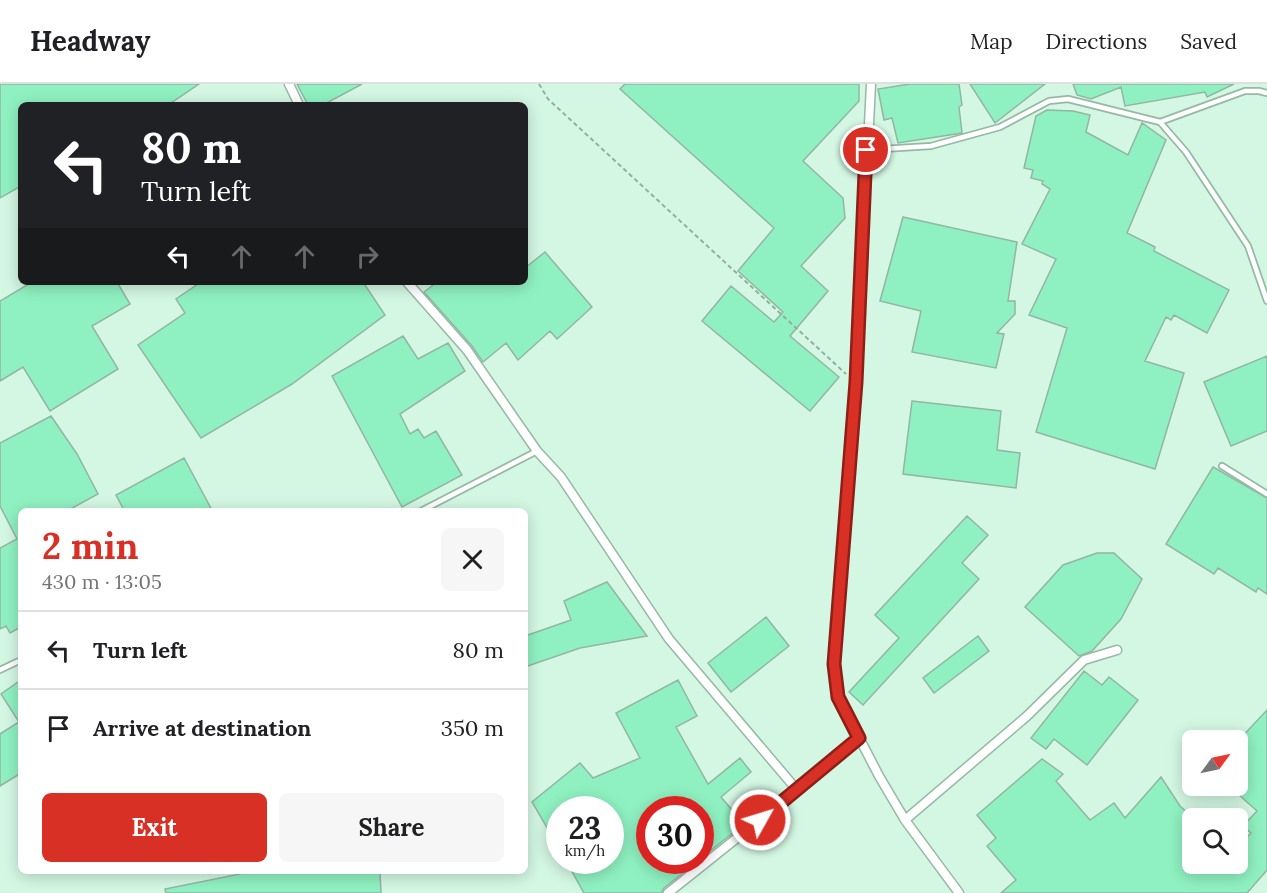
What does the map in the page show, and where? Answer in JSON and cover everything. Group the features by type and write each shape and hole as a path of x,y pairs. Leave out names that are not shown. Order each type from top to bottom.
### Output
{"street":[{"path":"289,84 298,102"},
{"path":"871,84 856,382 834,664 838,697 859,738 905,820 959,893"},
{"path":"410,285 467,350 537,451 561,477 669,639 797,790"},
{"path":"905,820 1027,716 1084,660 1117,650"},
{"path":"668,893 859,738"}],"lane":[{"path":"866,150 931,146 1000,128 1049,101 1068,99 1160,122 1245,91 1267,93"},
{"path":"1160,122 1186,152 1248,246 1267,301"},
{"path":"427,508 537,451"},
{"path":"1222,466 1267,494"},
{"path":"0,670 18,661"}],"path":[{"path":"539,84 548,99 856,382"}],"building":[{"path":"0,84 199,84 172,102 18,102 18,188 0,198"},
{"path":"297,84 362,84 329,102 306,102"},
{"path":"625,84 859,84 859,101 803,161 843,198 845,218 801,266 828,291 790,336 839,377 810,411 702,321 731,286 774,322 783,312 738,271 774,228 620,89"},
{"path":"910,84 959,84 962,133 898,143 892,118 884,120 878,89"},
{"path":"970,84 1045,84 995,123"},
{"path":"1073,84 1234,84 1207,97 1205,92 1125,106 1121,87 1091,99 1077,95"},
{"path":"1047,110 1073,111 1090,115 1086,132 1128,155 1142,123 1166,140 1127,233 1155,247 1154,251 1229,290 1207,333 1174,315 1171,320 1166,317 1145,361 1184,373 1155,469 1036,432 1067,328 1029,315 1056,259 1022,244 1050,189 1042,184 1043,181 1031,178 1033,170 1024,168 1036,116"},
{"path":"903,217 1017,242 1008,301 1015,301 1015,314 997,333 1004,334 996,368 912,352 921,311 880,301"},
{"path":"545,252 592,307 557,339 550,331 518,360 506,343 483,362 472,346 424,292 433,285 528,285 528,266"},
{"path":"27,285 119,285 130,304 92,326 118,369 50,411 23,367 0,381 0,301"},
{"path":"197,285 365,285 385,315 292,384 201,438 138,345 185,313 176,299"},
{"path":"403,336 418,359 448,343 465,371 400,414 410,434 418,429 424,438 436,431 462,475 402,507 332,376"},
{"path":"1267,356 1267,431 1231,446 1204,382"},
{"path":"912,401 1001,411 997,450 1020,453 1016,488 903,474"},
{"path":"51,416 77,454 98,494 72,508 18,508 18,629 10,633 6,626 0,629 0,548 17,539 0,506 0,443"},
{"path":"184,458 211,508 123,508 116,495"},
{"path":"1213,467 1267,498 1267,594 1258,588 1256,592 1218,568 1214,574 1166,544"},
{"path":"967,516 988,535 962,563 979,579 863,705 849,692 899,638 875,615"},
{"path":"1097,553 1114,553 1142,579 1121,619 1092,651 1079,656 1025,607 1063,565"},
{"path":"607,582 647,636 580,648 528,666 528,635 571,620 564,601"},
{"path":"766,617 789,646 731,692 708,663"},
{"path":"978,636 989,651 934,693 923,678"},
{"path":"1084,671 1102,685 1109,677 1138,700 1087,765 1054,739 1046,749 1031,738"},
{"path":"678,680 697,716 676,727 708,784 740,758 751,772 721,797 744,824 714,848 714,796 636,796 636,874 682,874 661,893 584,893 573,874 624,874 624,796 546,796 546,826 532,802 580,763 593,778 640,758 616,713"},
{"path":"18,682 18,720 1,694"},
{"path":"1267,710 1267,870 1247,893 1001,893 1016,880 987,846 996,838 977,815 1042,759 1063,774 1056,781 1090,820 1114,803 1125,818 1161,777 1182,808 1182,874 1248,874 1248,836 1251,833 1248,830 1248,821 1257,811 1240,796 1248,796 1248,730"},
{"path":"18,723 18,775 0,786 0,734"},
{"path":"240,874 380,874 381,893 166,893 165,889"}],"route":[{"path":"760,820 859,738 838,697 834,664 856,382 866,150"}]}
